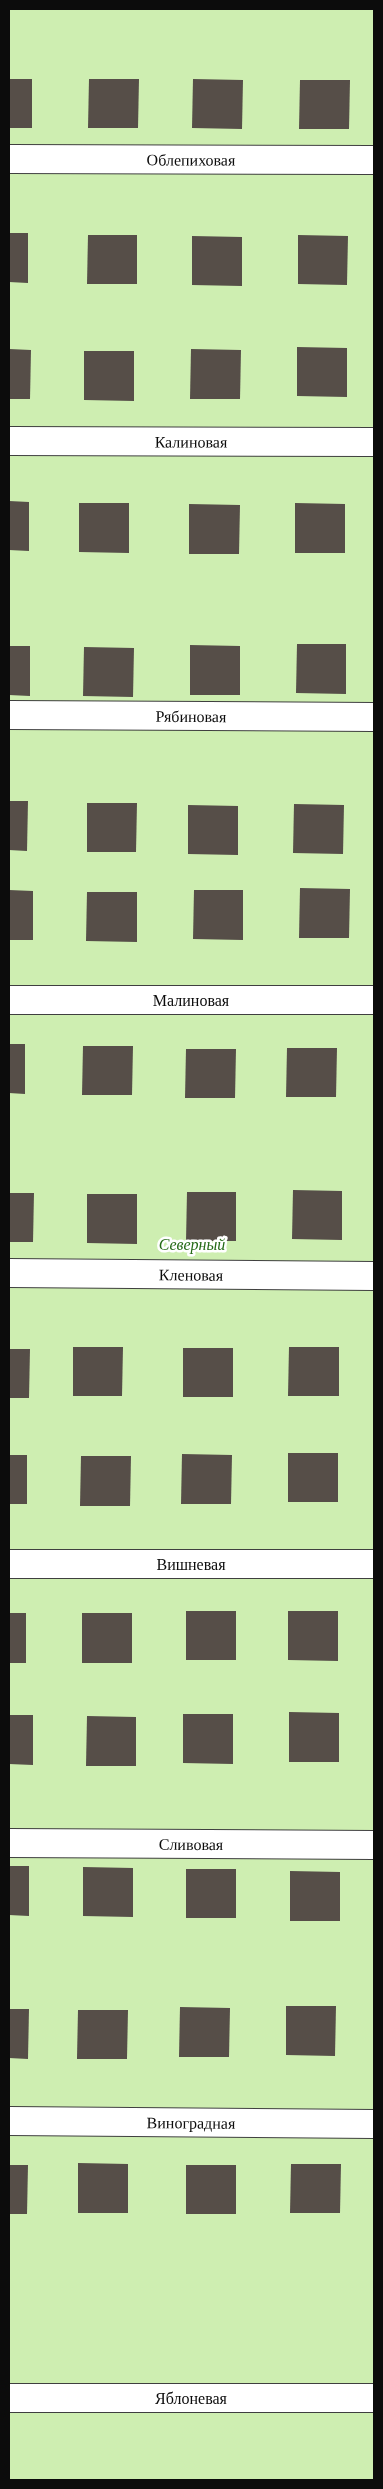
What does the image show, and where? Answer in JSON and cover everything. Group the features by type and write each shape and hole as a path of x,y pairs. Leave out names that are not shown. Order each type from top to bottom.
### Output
{"street":[{"name":"Облепиховая","path":"9,159 374,160"},
{"name":"Калиновая","path":"9,440 374,442"},
{"name":"Рябиновая","path":"9,715 374,717"},
{"name":"Малиновая","path":"9,1000 374,1000"},
{"name":"Кленовая","path":"9,1273 374,1276"},
{"name":"Вишневая","path":"9,1564 374,1564"},
{"name":"Сливовая","path":"9,1843 374,1846"},
{"name":"Виноградная","path":"9,2121 374,2124"},
{"name":"Яблоневая","path":"9,2398 374,2398"}],"green space":[{"name":"Северный","path":"9,9 374,9 374,2480 9,2480"}],"building":[{"path":"9,79 32,79 32,128 9,128"},
{"path":"89,79 139,79 138,128 88,128"},
{"path":"193,79 243,80 242,129 192,128"},
{"path":"300,80 350,80 349,129 299,129"},
{"path":"9,233 28,233 28,283 9,282"},
{"path":"88,235 137,235 137,284 87,284"},
{"path":"298,235 348,236 347,285 298,284"},
{"path":"192,236 242,237 242,286 192,285"},
{"path":"297,347 347,348 347,397 297,396"},
{"path":"9,349 31,350 30,399 9,399"},
{"path":"191,349 241,350 240,399 190,399"},
{"path":"84,351 134,351 134,401 84,400"},
{"path":"9,501 29,502 29,551 9,550"},
{"path":"79,503 129,503 129,553 79,552"},
{"path":"295,503 345,504 345,553 295,553"},
{"path":"189,504 240,505 239,554 189,554"},
{"path":"297,644 346,644 346,694 296,693"},
{"path":"190,645 240,646 240,695 190,695"},
{"path":"9,646 30,646 30,696 9,695"},
{"path":"84,647 134,648 133,697 83,696"},
{"path":"9,801 28,801 27,851 9,850"},
{"path":"87,803 137,803 136,852 87,852"},
{"path":"294,804 344,805 343,854 293,853"},
{"path":"188,805 238,806 238,855 188,854"},
{"path":"300,888 350,889 349,938 299,938"},
{"path":"9,890 33,891 33,940 9,940"},
{"path":"194,890 243,890 243,940 193,939"},
{"path":"87,892 137,892 137,942 86,941"},
{"path":"9,1044 25,1044 25,1094 9,1093"},
{"path":"83,1046 133,1046 132,1095 82,1095"},
{"path":"287,1048 337,1048 336,1097 286,1097"},
{"path":"186,1049 236,1049 235,1098 185,1098"},
{"path":"293,1190 342,1191 342,1240 292,1239"},
{"path":"187,1192 236,1192 236,1241 186,1241"},
{"path":"9,1193 34,1193 33,1242 9,1242"},
{"path":"87,1194 137,1194 137,1244 87,1243"},
{"path":"73,1347 123,1347 122,1396 73,1396"},
{"path":"289,1347 339,1347 339,1396 288,1396"},
{"path":"183,1348 233,1348 233,1397 183,1397"},
{"path":"9,1349 30,1349 29,1398 9,1398"},
{"path":"288,1453 338,1453 338,1502 288,1502"},
{"path":"182,1454 232,1455 231,1504 181,1504"},
{"path":"9,1455 27,1455 27,1504 9,1504"},
{"path":"81,1456 131,1456 130,1506 80,1506"},
{"path":"186,1611 236,1611 236,1660 186,1660"},
{"path":"288,1611 338,1611 338,1661 288,1660"},
{"path":"9,1613 26,1613 26,1663 9,1663"},
{"path":"82,1613 132,1613 132,1663 82,1663"},
{"path":"289,1712 339,1713 339,1762 289,1762"},
{"path":"183,1714 233,1714 233,1764 183,1763"},
{"path":"9,1715 33,1715 33,1765 9,1764"},
{"path":"87,1716 136,1717 136,1766 86,1766"},
{"path":"9,1866 29,1866 29,1916 9,1915"},
{"path":"83,1867 133,1868 133,1917 83,1916"},
{"path":"186,1869 236,1869 236,1918 186,1918"},
{"path":"290,1871 340,1872 340,1921 290,1921"},
{"path":"286,2006 336,2006 335,2056 286,2055"},
{"path":"180,2007 230,2008 229,2057 179,2057"},
{"path":"9,2009 29,2009 28,2059 9,2058"},
{"path":"78,2010 128,2010 127,2059 77,2059"},
{"path":"78,2163 128,2164 128,2213 78,2213"},
{"path":"291,2164 341,2164 340,2213 290,2213"},
{"path":"9,2165 28,2165 27,2214 9,2214"},
{"path":"186,2165 236,2165 236,2214 186,2214"}]}
